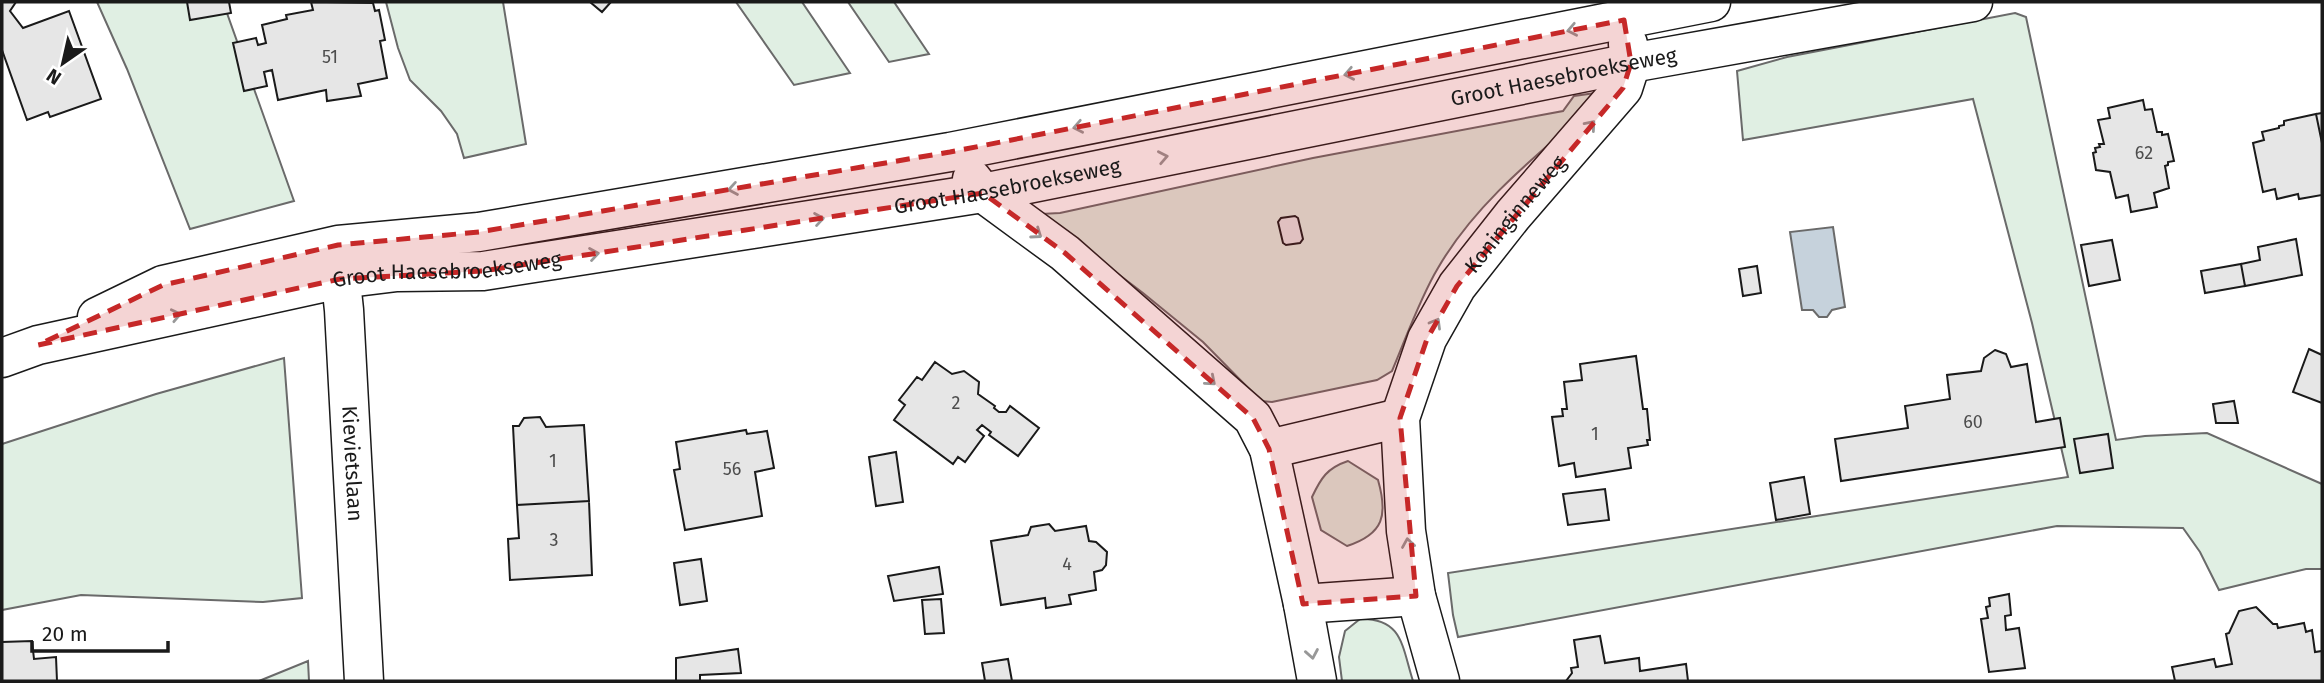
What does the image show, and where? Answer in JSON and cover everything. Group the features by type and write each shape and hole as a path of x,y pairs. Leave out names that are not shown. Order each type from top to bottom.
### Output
{"street":[{"name":"Groot Haesebroekseweg","path":"2,358 38,345 339,262 479,232 950,152 1711,2"},
{"name":"Groot Haesebroekseweg","path":"339,262 397,272 483,271 983,193 1631,63 1973,2"},
{"path":"1624,20 1631,63"},
{"name":"Koninginneweg","path":"1440,681 1416,596 1406,531 1400,418 1427,339 1457,286 1513,215 1623,88 1631,63"},
{"path":"950,152 983,193 1065,253 1253,418 1269,449 1317,681"},
{"name":"Kievietslaan","path":"339,262 344,310 364,681"},
{"path":"1269,449 1400,418"},
{"path":"1303,604 1416,596"}],"highlighted area":[{"path":"1624,20 1631,63 1623,88 1457,286 1427,339 1400,418 1416,596 1303,604 1269,449 1253,418 1065,253 983,193 483,271 340,279 38,345 163,285 338,245 479,232 950,152"}],"green space":[{"path":"97,2 223,2 294,201 190,229 127,69"},
{"path":"386,2 503,2 526,144 464,158 457,134 441,111 410,80"},
{"path":"736,2 802,2 850,73 794,85"},
{"path":"848,2 894,2 929,54 889,62"},
{"path":"2015,13 2026,17 2116,440 2207,433 2322,484 2322,569 2306,569 2219,590 2200,552 2183,528 2057,526 1458,637 1448,573 2068,477 2032,323 1973,99 1743,140 1737,71 1787,57"},
{"path":"1610,91 1517,173 1474,218 1431,280 1392,371 1377,380 1272,402 1261,401 1203,342 1039,214 1060,213 1313,158 1563,111 1574,96"},
{"path":"284,358 302,598 263,602 81,595 2,610 2,444 156,394"},
{"path":"1348,461 1378,480 1383,503 1376,529 1369,536 1347,546 1321,530 1312,497 1326,475"},
{"path":"1360,619 1385,623 1393,629 1403,646 1413,681 1342,681 1339,657 1345,631"},
{"path":"308,661 309,681 259,681"}],"shaded area":[{"path":"1833,227 1845,307 1832,310 1827,317 1819,317 1813,310 1802,310 1790,232"}],"building":[{"path":"2,2 16,2 10,11 23,28 69,11 101,99 50,117 48,112 27,120 2,50"},
{"path":"187,2 229,2 231,13 190,20"},
{"path":"311,2 373,3 375,11 379,10 385,40 380,41 387,78 358,84 361,96 327,101 326,90 278,100 272,70 264,72 267,86 244,91 233,43 256,38 258,45 266,43 262,25 287,19 286,15 313,10"},
{"path":"590,2 611,2 602,12"},
{"path":"2143,100 2145,110 2152,109 2157,132 2168,134 2174,161 2165,166 2169,188 2154,193 2157,207 2131,212 2128,195 2116,198 2110,172 2096,170 2093,153 2096,152 2095,148 2100,147 2099,144 2104,144 2098,120 2110,118 2108,108"},
{"path":"2322,113 2322,143 2316,114"},
{"path":"2316,114 2322,143 2322,195 2299,199 2298,194 2277,199 2275,189 2263,192 2253,143 2264,140 2262,132 2279,128 2284,125 2284,121"},
{"path":"1281,218 1298,218 1303,239 1300,243 1286,245 1283,243 1278,222"},
{"path":"2296,239 2302,275 2245,286 2241,264 2260,260 2258,247"},
{"path":"2112,240 2120,280 2089,286 2081,245"},
{"path":"2241,264 2245,286 2205,293 2201,271"},
{"path":"1757,266 1761,293 1743,296 1739,269"},
{"path":"2309,349 2322,355 2322,403 2293,392"},
{"path":"1995,350 2006,354 2011,367 2027,364 2036,422 2060,418 2065,447 1841,481 1835,439 1908,428 1905,406 1950,399 1947,375 1981,371 1984,358"},
{"path":"1636,356 1643,409 1647,409 1650,440 1647,440 1648,445 1628,448 1631,468 1576,477 1574,463 1559,466 1552,417 1563,416 1562,409 1567,409 1564,382 1582,380 1580,364"},
{"path":"935,362 952,374 964,371 979,382 978,394 999,412 1006,412 1010,406 1039,428 1018,456 989,435 991,432 982,425 977,430 984,436 965,462 958,457 953,464 894,420 905,405 899,400 917,377 922,380"},
{"path":"2234,401 2238,423 2216,423 2213,404"},
{"path":"540,417 546,427 584,425 589,501 517,505 513,426 519,426 524,418"},
{"path":"746,430 747,434 767,431 774,468 755,472 762,516 685,530 674,470 680,469 676,442"},
{"path":"2108,434 2113,468 2080,473 2074,439"},
{"path":"896,452 903,502 876,506 869,457"},
{"path":"1804,477 1810,514 1776,520 1770,483"},
{"path":"1605,489 1609,520 1568,525 1563,494"},
{"path":"589,501 592,575 510,580 508,539 519,538 517,505"},
{"path":"1049,524 1055,531 1086,526 1089,541 1096,542 1107,552 1106,565 1102,570 1094,572 1096,590 1069,595 1071,604 1046,608 1045,598 1001,605 991,541 1028,535 1031,527"},
{"path":"701,559 707,601 680,605 674,563"},
{"path":"939,567 943,594 894,601 888,576"},
{"path":"2009,594 2011,615 2005,616 2006,630 2019,628 2025,668 1989,672 1981,619 1988,618 1986,607 1990,606 1989,598"},
{"path":"941,599 944,633 925,634 922,600"},
{"path":"2256,607 2273,624 2277,624 2278,628 2304,623 2306,632 2312,630 2315,652 2322,651 2322,681 2175,681 2172,667 2214,659 2216,667 2232,664 2226,634 2229,633 2239,611"},
{"path":"1600,636 1605,663 1639,658 1640,671 1686,664 1688,681 1566,681 1572,673 1571,668 1578,667 1574,640"},
{"path":"32,641 34,659 56,657 57,681 2,681 2,642"},
{"path":"738,649 741,673 700,675 700,681 676,681 676,658"},
{"path":"1008,659 1012,681 985,681 982,663"}]}
